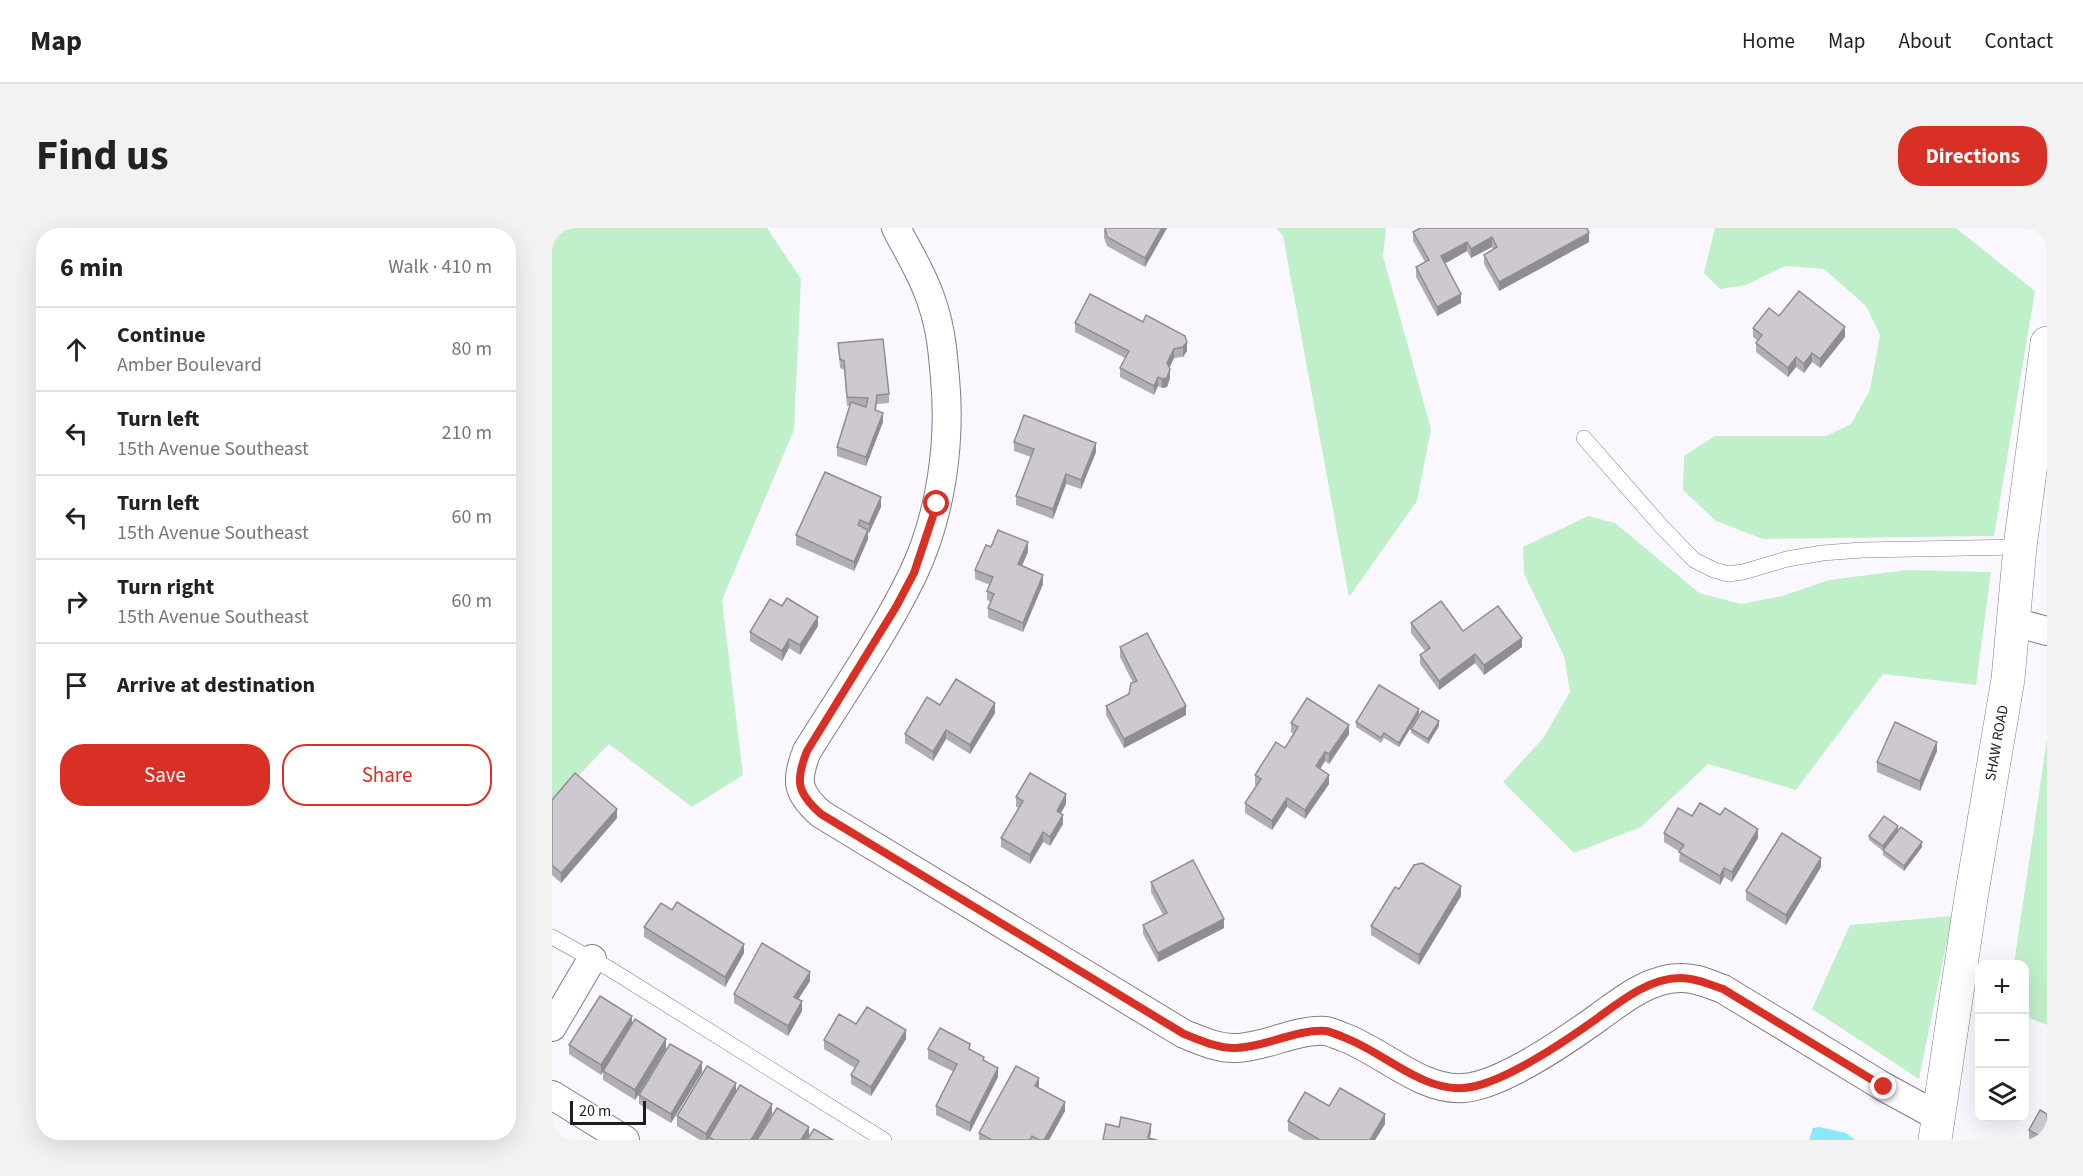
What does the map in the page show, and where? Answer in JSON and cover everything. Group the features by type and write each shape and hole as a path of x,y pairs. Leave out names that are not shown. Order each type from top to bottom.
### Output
{"main road":[{"name":"SHAW ROAD","path":"1937,1128 1971,898 2008,679 2020,547 2047,344"}],"street":[{"path":"896,228 933,305 939,328 948,412 942,476 937,504 914,573 896,607 807,751 801,765 800,787 803,796 821,814 1184,1034 1213,1045 1236,1048 1327,1031 1355,1042 1428,1083 1463,1088 1491,1083 1565,1041 1625,998 1653,984 1678,978 1698,980 1723,989 1884,1087 1937,1128"},
{"path":"2014,621 2047,631"},
{"path":"552,1027 592,959"},
{"path":"552,1095 625,1140"}],"lane":[{"path":"1584,438 1694,560 1728,574 1822,553 2020,547"},
{"path":"552,937 592,959 884,1140"}],"green space":[{"path":"552,228 767,228 801,279 794,430 722,600 743,775 692,807 609,744 552,803"},
{"path":"1276,228 1386,228 1383,256 1431,429 1417,501 1349,597 1283,236"},
{"path":"1715,228 1956,228 2035,291 1994,536 1763,539 1716,521 1683,490 1684,456 1715,436 1826,436 1851,424 1870,390 1880,335 1866,306 1824,269 1785,266 1746,285 1720,289 1704,273"},
{"path":"1588,516 1615,523 1699,593 1741,604 1782,596 1829,580 1907,570 1991,572 1976,685 1883,674 1796,790 1708,764 1641,827 1574,853 1503,782 1544,737 1570,692 1564,656 1524,574 1523,547"},
{"path":"2047,739 2047,1025 2029,1018 2029,960 2015,960"},
{"path":"1952,916 1919,1079 1812,1009 1850,925"}],"water":[{"path":"1819,1127 1846,1133 1855,1140 1809,1140 1813,1128"}],"building":[{"path":"1105,228 1162,228 1145,258 1107,237"},
{"path":"1420,228 1587,228 1589,233 1499,282 1484,255 1497,247 1492,237 1471,249 1467,242 1441,256 1461,294 1437,307 1416,267 1429,260 1413,232"},
{"path":"1799,291 1845,327 1820,359 1812,353 1804,364 1796,357 1788,368 1756,343 1762,335 1753,328 1769,308 1779,316"},
{"path":"1090,294 1143,322 1146,315 1185,336 1187,342 1183,347 1174,349 1167,363 1170,369 1167,378 1158,377 1154,386 1120,368 1129,351 1075,323"},
{"path":"883,339 889,394 877,395 875,410 883,413 866,457 837,447 851,402 866,407 868,398 847,397 844,361 840,359 838,343"},
{"path":"1024,415 1096,443 1081,480 1066,474 1053,509 1016,496 1034,449 1014,442"},
{"path":"825,472 881,497 869,524 860,520 858,525 868,530 854,562 796,535"},
{"path":"998,530 1028,542 1018,564 1043,575 1023,623 988,608 994,594 987,591 993,577 975,570 986,545 991,547"},
{"path":"787,598 818,617 800,645 789,639 782,651 750,632 770,599 782,606"},
{"path":"1441,601 1463,631 1498,606 1522,638 1484,665 1475,654 1439,681 1420,655 1430,648 1411,623"},
{"path":"1147,633 1186,706 1124,739 1106,706 1129,694 1131,683 1137,681 1120,647"},
{"path":"956,679 995,703 970,745 946,730 933,752 905,734 927,697 940,705"},
{"path":"1379,685 1419,709 1399,743 1384,733 1381,738 1356,722"},
{"path":"1307,698 1349,725 1329,754 1325,752 1316,766 1329,775 1305,810 1287,798 1272,821 1245,803 1261,779 1255,775 1276,742 1285,748 1298,727 1291,723"},
{"path":"1422,711 1439,721 1428,739 1411,729"},
{"path":"1895,722 1937,742 1920,781 1877,762"},
{"path":"575,773 617,809 561,873 552,865 552,800"},
{"path":"1030,773 1066,794 1057,811 1063,815 1050,837 1043,832 1030,855 1001,838 1023,801 1016,797"},
{"path":"1700,803 1720,815 1725,808 1758,829 1732,872 1724,868 1720,876 1679,852 1684,845 1664,833 1678,808 1692,816"},
{"path":"1884,816 1898,826 1883,846 1869,836"},
{"path":"1901,827 1922,842 1904,866 1883,850"},
{"path":"1782,833 1821,858 1786,915 1746,891"},
{"path":"1193,860 1224,919 1158,953 1143,925 1167,913 1151,882"},
{"path":"1422,863 1461,886 1419,955 1371,926 1395,887 1399,889 1414,865"},
{"path":"677,902 744,944 725,977 644,927 661,903 672,910"},
{"path":"762,943 810,972 794,997 802,1001 788,1026 734,994"},
{"path":"600,996 632,1016 601,1065 569,1045"},
{"path":"867,1007 906,1030 871,1087 851,1075 859,1061 824,1040 839,1014 856,1024"},
{"path":"635,1019 666,1039 635,1090 603,1071"},
{"path":"940,1028 970,1044 969,1049 998,1068 970,1123 936,1106 957,1064 928,1049"},
{"path":"670,1044 702,1062 671,1114 639,1095"},
{"path":"707,1066 736,1083 706,1134 677,1116"},
{"path":"1016,1066 1039,1078 1035,1086 1065,1102 1044,1140 1032,1136 1030,1140 992,1140 979,1133"},
{"path":"740,1085 772,1104 751,1140 714,1140 709,1137"},
{"path":"1340,1088 1385,1114 1370,1140 1320,1140 1288,1121 1305,1092 1329,1106"},
{"path":"777,1108 809,1127 801,1140 757,1140"},
{"path":"2040,1110 2047,1114 2047,1140 2029,1130"},
{"path":"1121,1117 1151,1124 1148,1138 1157,1140 1103,1140 1106,1124 1119,1127"},
{"path":"814,1129 833,1140 807,1140"}],"route":[{"path":"937,504 914,573 896,607 807,751 801,765 800,787 803,796 821,814 1184,1034 1213,1045 1236,1048 1327,1031 1355,1042 1428,1083 1463,1088 1491,1083 1565,1041 1625,998 1653,984 1678,978 1698,980 1723,989 1884,1087"}]}
